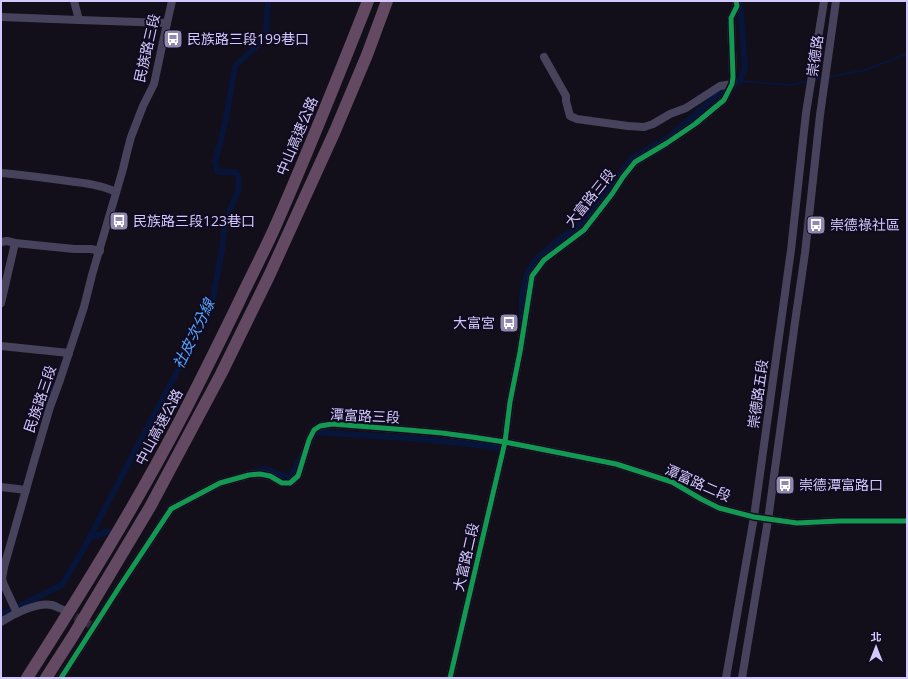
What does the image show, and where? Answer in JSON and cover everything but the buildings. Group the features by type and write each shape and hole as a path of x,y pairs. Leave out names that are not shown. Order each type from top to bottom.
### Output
{"highway":[{"name":"中山高速公路","path":"27,678 107,550 142,490 179,423 215,352 274,229 328,102 368,1"},
{"path":"46,678 73,636 150,507 221,374 269,276 335,131 367,55 387,1"}],"street":[{"path":"74,1 79,20"},
{"name":"民族路三段","path":"15,610 2,579 3,563 50,407 84,306 127,152 154,84 166,23 172,1"},
{"name":"大富路三段","path":"505,442 510,402 520,352 532,276 544,260 584,230 635,162 668,143 695,124 724,100 734,77 731,18 737,6 736,1"},
{"name":"崇德路","path":"806,113 824,1"},
{"name":"崇德路","path":"820,115 836,1"},
{"path":"1,17 166,23"},
{"path":"544,56 566,96 570,116 578,119 644,127 686,108 720,86 732,84"},
{"name":"崇德路五段","path":"726,678 754,517 791,250 806,113"},
{"name":"崇德路五段","path":"742,678 768,520 805,253 820,115"},
{"path":"1,173 101,186 116,192"},
{"path":"1,242 7,241 100,251"},
{"path":"1,303 15,243"},
{"path":"1,346 69,353"},
{"name":"潭富路三段","path":"61,678 171,509 220,483 249,475 260,474 270,476 282,483 290,484 298,476 309,440 314,430 320,426 332,424 408,430 505,442"},
{"name":"潭富路二段","path":"505,442 616,464 672,482 719,508 768,520 798,523 840,521 907,521"},
{"name":"大富路二段","path":"450,678 505,442"},
{"path":"1,487 26,490"},
{"path":"1,622 15,610 43,605 53,605 64,610"}],"waterway":[{"name":"社皮次分線","path":"1,615 62,585 83,550 203,322 213,298 226,218 238,192 239,180 236,172 218,172 215,162 226,119 235,66 259,44 266,34 268,1"},
{"path":"522,322 522,296 527,274 536,259 580,225 632,158 669,137 721,92 740,81 745,67 740,1"},
{"path":"828,77 865,70 907,54"},
{"path":"814,80 823,78"},
{"path":"740,81 790,85 810,81"},
{"path":"47,403 53,388"},
{"path":"312,435 314,432 421,439 504,448 504,445"},
{"path":"253,472 266,469 290,478 301,456"},
{"path":"89,539 108,531"}],"tunnel":[{"path":"65,611 94,627"}],"cycle path":[{"path":"450,678 505,442 510,402 520,352 532,276 544,260 584,230 635,162 695,124 724,100 732,84 733,77 731,18 737,6 736,1"},
{"path":"61,678 171,509 220,483 249,475 260,474 270,476 282,483 290,483 298,476 309,440 314,430 320,426 332,424 442,433 505,442 616,464 672,482 719,508 754,517 797,523 840,521 907,521"}],"place":[{"name":"民族路三段199巷口","path":"173,39"},
{"name":"民族路三段123巷口","path":"119,221"},
{"name":"崇德祿社區","path":"816,225"},
{"name":"大富宮","path":"509,323"},
{"name":"崇德潭富路口","path":"785,485"}]}
